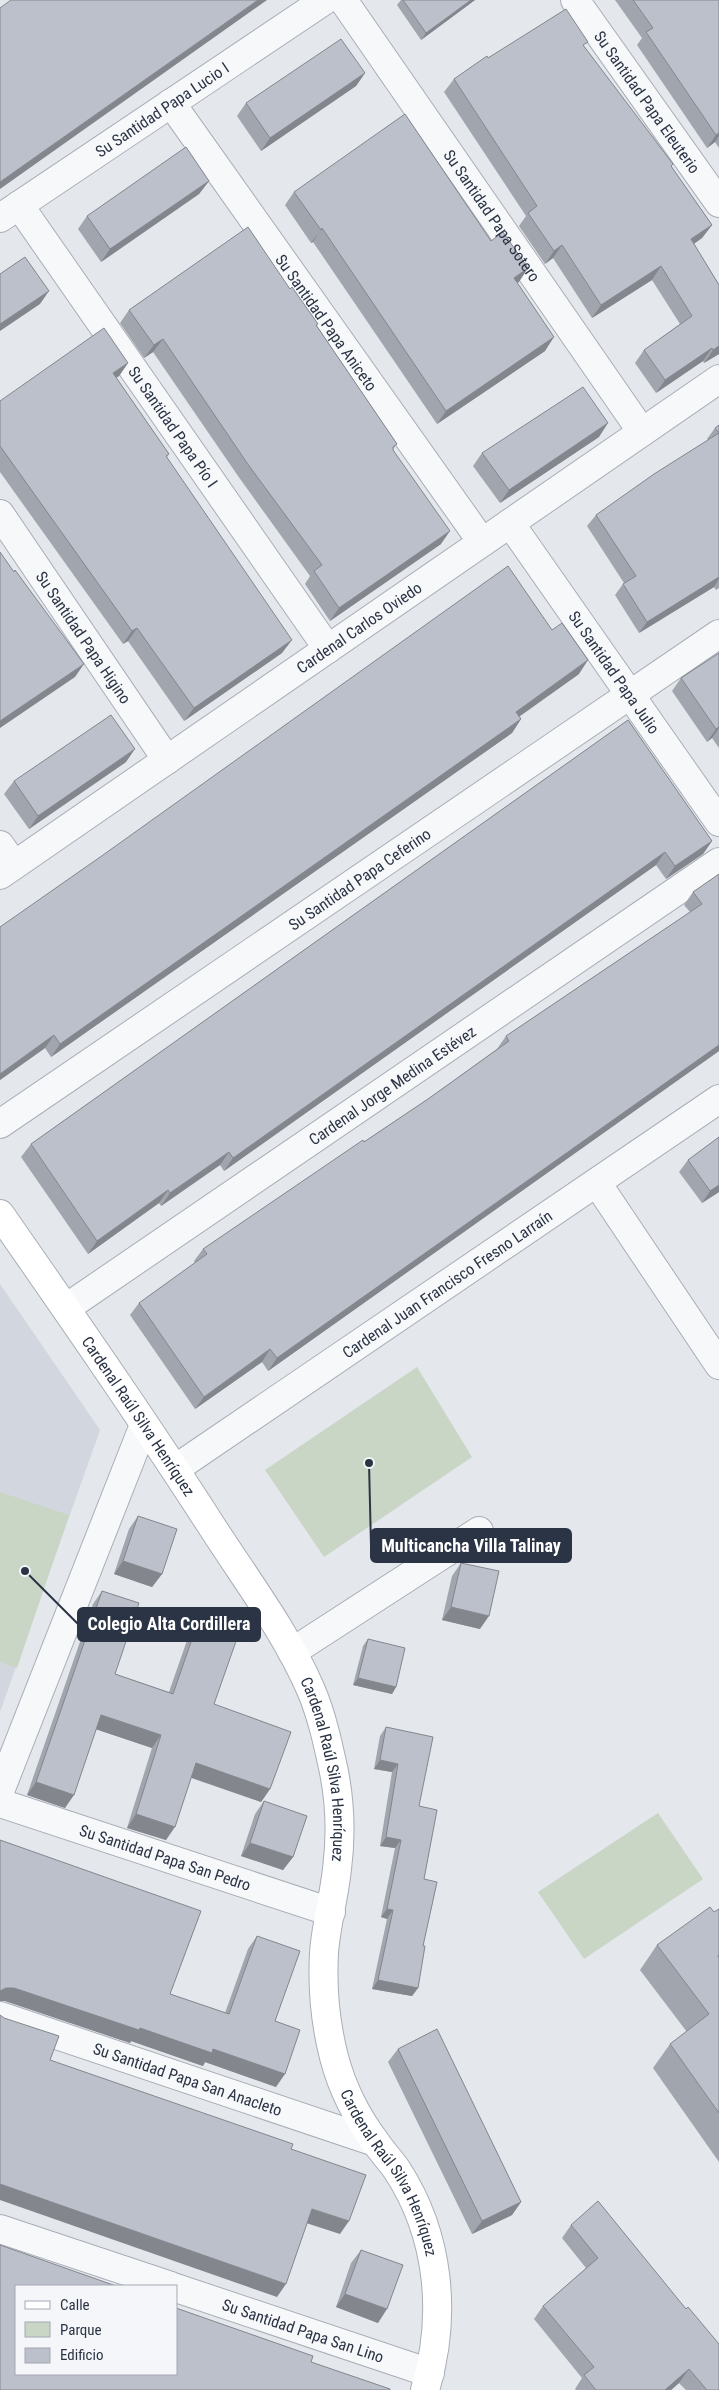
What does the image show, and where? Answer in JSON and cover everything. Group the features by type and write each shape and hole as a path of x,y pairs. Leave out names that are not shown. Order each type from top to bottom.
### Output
{"street":[{"name":"Su Santidad Papa Lucio I","path":"9,211 324,0"},
{"name":"Su Santidad Papa Sotero","path":"343,0 642,432"},
{"name":"Su Santidad Papa Eleuterio","path":"575,0 719,203"},
{"name":"Su Santidad Papa Aniceto","path":"171,103 482,542"},
{"name":"Su Santidad Papa Pío I","path":"9,211 328,649"},
{"name":"Cardenal Carlos Oviedo","path":"5,862 167,760 719,379"},
{"name":"Su Santidad Papa Higino","path":"0,514 167,760"},
{"name":"Su Santidad Papa Julio","path":"510,523 719,822"},
{"name":"Su Santidad Papa Ceferino","path":"0,1124 719,634"},
{"name":"Cardenal Jorge Medina Estévez","path":"66,1308 719,862"},
{"name":"Cardenal Juan Francisco Fresno Larraín","path":"175,1470 719,1099"},
{"path":"597,1183 719,1365"},
{"name":"Cardenal Raúl Silva Henríquez","path":"0,1214 175,1470 292,1652 312,1692 326,1733 334,1775 339,1821 338,1858 324,1949 323,1987 326,2024 335,2061 346,2089 375,2142 397,2171 414,2202 428,2236 435,2272 438,2308 436,2340 428,2381"},
{"path":"0,1791 144,1425"},
{"path":"292,1652 479,1531"},
{"name":"Su Santidad Papa San Pedro","path":"0,1803 331,1912"},
{"name":"Su Santidad Papa San Anacleto","path":"0,2016 375,2142"},
{"path":"0,2229 168,2285"},
{"name":"Su Santidad Papa San Lino","path":"178,2289 428,2381"}],"shaded area":[{"path":"0,1284 100,1430 0,1712"}],"green space":[{"path":"417,1367 472,1457 324,1557 265,1470"},
{"path":"0,1492 69,1515 17,1668 0,1662"},
{"path":"658,1813 703,1879 584,1959 538,1892"}],"building":[{"path":"11,0 258,0 0,182 0,8"},
{"path":"403,0 471,0 426,33"},
{"path":"633,0 719,0 719,133 716,135 646,32 653,28"},
{"path":"566,9 588,42 583,45 673,164 671,166 712,225 691,239 719,285 719,346 713,350 712,348 665,380 644,350 692,316 661,266 601,305 562,245 554,251 528,213 537,206 454,79 487,56 488,58"},
{"path":"341,39 365,73 270,138 246,103"},
{"path":"405,114 491,241 503,232 528,268 514,278 554,337 446,411 322,228 321,230 294,192"},
{"path":"186,147 209,181 110,249 87,216"},
{"path":"248,227 290,289 292,287 318,324 316,325 397,444 393,447 393,450 450,531 339,608 314,571 322,565 247,463 163,339 154,345 129,310"},
{"path":"25,257 49,291 0,324 0,274"},
{"path":"104,328 128,363 113,373 169,454 166,456 292,640 194,708 137,628 132,631 0,446 0,401"},
{"path":"583,387 608,423 509,490 482,453"},
{"path":"719,425 719,433 715,428"},
{"path":"719,433 719,577 647,622 623,584 636,576 596,515 654,474"},
{"path":"0,552 84,664 0,721"},
{"path":"508,566 552,630 562,623 588,660 516,712 521,719 60,1044 54,1035 0,1074 0,927"},
{"path":"719,653 719,727 716,729 681,678"},
{"path":"111,715 135,749 38,816 14,781"},
{"path":"628,720 712,841 675,866 665,852 233,1158 229,1152 170,1193 168,1190 97,1241 31,1144"},
{"path":"719,874 719,1045 277,1358 270,1349 204,1397 139,1303 207,1254 203,1249 363,1140 364,1142 428,1099 509,1041 506,1036 702,904 693,892"},
{"path":"719,1137 719,1185 710,1191 688,1160"},
{"path":"138,1516 177,1529 162,1574 123,1561"},
{"path":"461,1563 499,1571 489,1616 451,1607"},
{"path":"102,1591 139,1603 115,1674 173,1694 201,1613 241,1627 214,1704 291,1732 270,1789 196,1763 175,1827 136,1814 161,1735 101,1715 74,1795 36,1782"},
{"path":"368,1639 405,1648 396,1687 358,1678"},
{"path":"386,1727 433,1737 419,1806 437,1810 424,1879 437,1882 423,1946 425,1946 418,1988 378,1980 393,1910 387,1909 401,1840 386,1837 398,1764 380,1760"},
{"path":"264,1801 307,1816 293,1857 250,1843"},
{"path":"0,1840 201,1911 170,1994 229,2014 257,1936 300,1951 275,2021 300,2030 285,2074 213,2049 212,2053 140,2028 139,2030 14,1988 6,1988 0,1991"},
{"path":"710,1907 714,1912 719,1909 719,2113 670,2044 709,2014 657,1945"},
{"path":"0,2015 59,2036 50,2060 293,2144 291,2149 366,2175 349,2221 312,2209 286,2284 0,2184"},
{"path":"437,2029 521,2202 482,2221 398,2049"},
{"path":"598,2201 686,2309 688,2307 719,2344 719,2390 707,2390 689,2369 665,2390 596,2390 584,2375 594,2367 543,2306 598,2258 571,2225"},
{"path":"0,2245 113,2285 15,2285 15,2375 178,2375 178,2309 313,2356 311,2362 390,2389 390,2390 0,2390"},
{"path":"361,2250 403,2265 387,2309 345,2294"}],"place":[{"name":"Multicancha Villa Talinay","path":"369,1463"},
{"name":"Colegio Alta Cordillera","path":"25,1571"}]}
